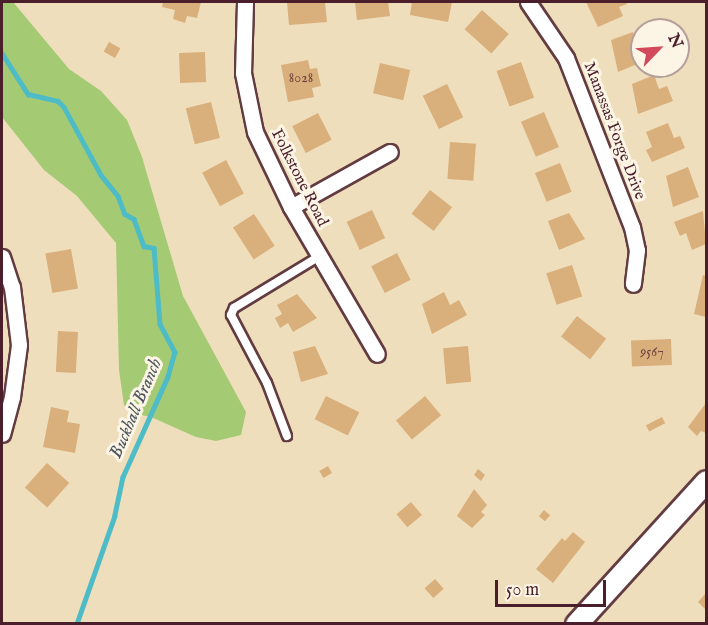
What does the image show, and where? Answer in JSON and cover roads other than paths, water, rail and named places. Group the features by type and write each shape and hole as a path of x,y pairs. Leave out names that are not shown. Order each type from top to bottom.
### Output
{"main road":[{"path":"576,624 706,481"}],"street":[{"name":"Folkstone Road","path":"244,2 247,97 264,155 291,207 377,354"},
{"name":"Manassas Forge Drive","path":"528,2 566,58 632,227 637,250 633,284"},
{"path":"291,207 390,152"},
{"path":"2,256 12,287 19,345 12,397 2,434"}],"lane":[{"path":"288,436 267,383 231,315 234,308 320,256"}],"waterway":[{"name":"Buckhall Branch","path":"2,53 28,94 58,101 64,107 101,175 118,196 125,214 134,219 144,246 154,248 160,324 175,352 168,377 123,477 115,516 77,624"}]}
